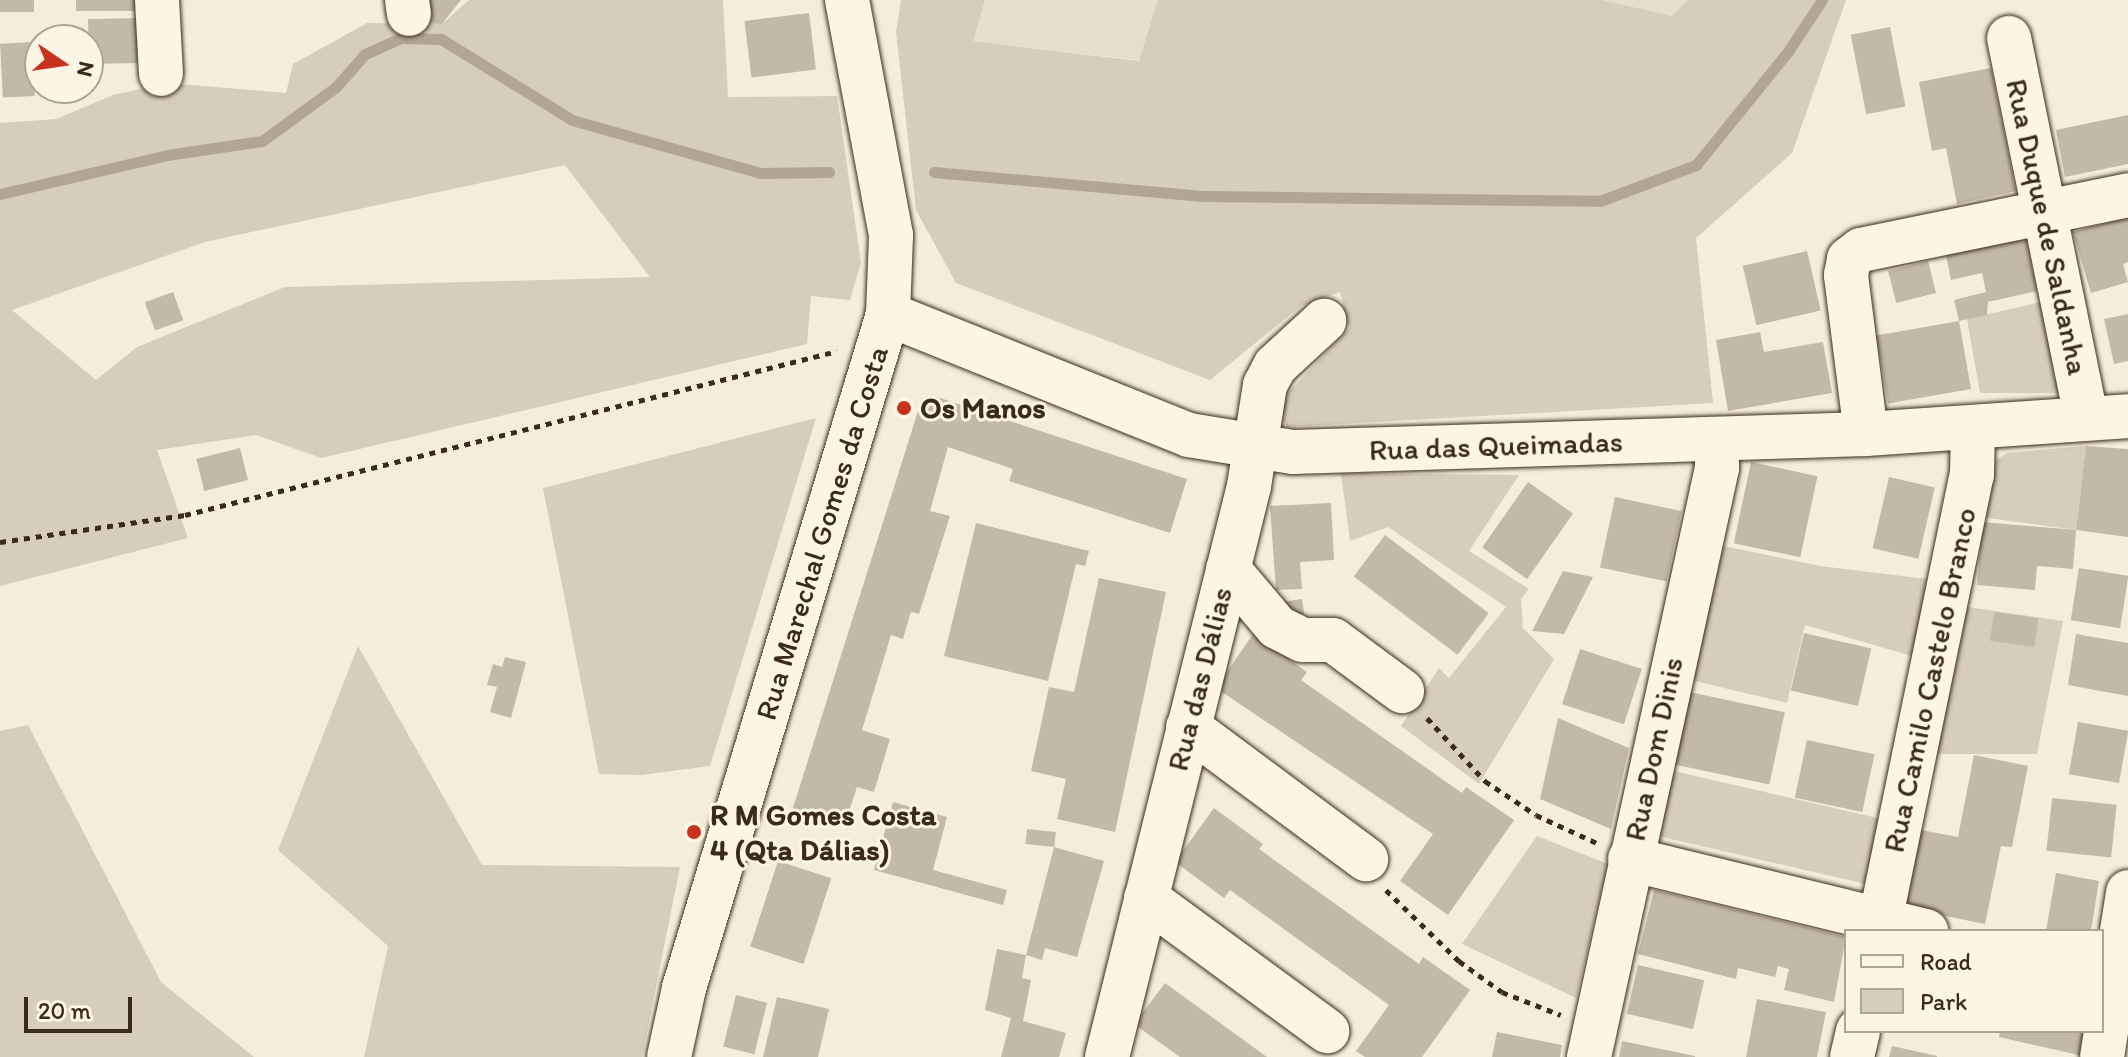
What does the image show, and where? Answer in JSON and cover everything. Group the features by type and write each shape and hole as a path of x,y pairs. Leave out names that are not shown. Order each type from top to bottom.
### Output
{"street":[{"path":"157,0 161,74"},
{"name":"Rua Marechal Gomes da Costa","path":"669,1057 688,973 888,314 891,235 847,0"},
{"name":"Rua Duque de Saldanha","path":"2009,38 2044,212 2107,416"},
{"path":"1866,434 1846,275 1849,259 1861,250 2128,195"},
{"name":"Rua das Queimadas","path":"888,314 1189,435 1252,448 1293,452 1866,434 2107,416"},
{"name":"Rua das Dálias","path":"1107,1057 1228,569 1256,415 1275,366 1324,321"},
{"name":"Rua Camilo Castelo Branco","path":"1879,926 1972,475 1973,427"},
{"name":"Rua Dom Dinis","path":"1592,1043 1717,468 1717,440"},
{"path":"1228,569 1277,627 1303,640 1333,640 1402,691"},
{"path":"1188,727 1366,859"},
{"path":"1630,859 1879,926 1907,929"},
{"path":"2104,1030 2108,975 2128,892"},
{"path":"1146,898 1327,1031"},
{"path":"1852,1057 1858,1033"},
{"path":"2102,1057 2104,1033"}],"path":[{"path":"0,542 185,515 836,351 866,388"},
{"path":"1402,691 1485,781 1536,815 1630,859"},
{"path":"1366,859 1381,884 1459,961 1502,992 1592,1043"}],"shaded area":[{"path":"985,0 1688,0 1636,53 1146,61 972,41"}],"green space":[{"path":"469,0 723,0 728,97 837,96 861,263 850,300 811,296 807,344 321,458 256,435 157,450 188,538 0,586 0,123 56,119 92,104 104,104 104,99 113,95 168,83 286,93 293,64 367,23 442,24","holes":["565,165 650,277 285,287 137,347 96,380 12,310 205,242"]},
{"path":"901,0 985,0 973,41 1139,61 1158,0 1601,0 1672,16 1688,0 1846,0 1792,153 1696,238 1713,403 1287,427 1275,407 1349,328 1340,292 1301,306 1210,380 956,283 916,210 896,32"},
{"path":"2045,301 2065,393 1980,393 1967,319"},
{"path":"816,418 710,766 641,775 599,774 543,488"},
{"path":"2086,446 2076,530 1980,517 1993,462 2007,453"},
{"path":"1341,473 1519,475 1469,551 1529,589 1521,599 1523,628 1554,659 1479,784 1401,726 1439,668 1449,678 1506,607 1388,527 1350,541"},
{"path":"1719,545 1820,566 1927,579 1912,656 1805,625 1787,703 1686,679"},
{"path":"1961,606 2063,621 2037,754 1928,754"},
{"path":"358,646 482,865 680,867 642,1057 364,1057 388,946 278,850"},
{"path":"28,725 161,982 254,1057 0,1057 0,731"},
{"path":"1674,771 1880,818 1865,884 1659,836"},
{"path":"1537,836 1608,864 1576,998 1462,944"}],"building":[{"path":"0,0 34,0 34,12 0,12"},
{"path":"76,0 142,0 142,11 76,11"},
{"path":"409,0 461,0 442,24 408,23"},
{"path":"809,13 816,70 751,77 744,21"},
{"path":"140,18 141,63 104,64 104,24 88,24 88,19"},
{"path":"1890,27 1905,107 1866,114 1851,35"},
{"path":"24,42 24,96 3,98 0,44"},
{"path":"1991,68 2016,191 1957,204 1946,148 1932,151 1919,82"},
{"path":"2128,115 2128,164 2065,177 2056,130"},
{"path":"2128,217 2128,262 2123,264 2128,282 2091,293 2073,232"},
{"path":"2026,237 2037,291 1988,302 1987,315 1959,321 1954,300 1986,292 1982,273 1951,280 1946,255"},
{"path":"1807,251 1821,310 1756,325 1743,266"},
{"path":"1928,261 1936,293 1896,303 1888,271"},
{"path":"173,292 183,320 155,330 145,302"},
{"path":"2128,314 2128,361 2114,364 2104,319"},
{"path":"1959,321 1971,389 1888,404 1876,336"},
{"path":"1760,332 1764,352 1823,342 1832,393 1728,411 1716,340"},
{"path":"931,395 1187,479 1170,533 1009,481 1013,469 948,447 930,511 950,516 919,614 911,612 903,639 891,635 862,730 890,739 874,792 857,787 844,827 792,811 918,411"},
{"path":"2086,446 2128,449 2128,537 2076,530"},
{"path":"240,448 248,480 204,491 196,459"},
{"path":"1751,462 1818,476 1800,557 1734,543"},
{"path":"1889,477 1935,488 1918,559 1873,548"},
{"path":"1528,482 1573,514 1527,579 1482,548"},
{"path":"1615,497 1682,511 1667,582 1600,567"},
{"path":"1331,503 1334,560 1300,562 1302,589 1276,590 1270,506"},
{"path":"1982,522 2076,530 2073,569 2037,566 2035,590 1977,585"},
{"path":"976,523 1089,551 1085,566 1076,564 1048,681 944,656"},
{"path":"1385,535 1489,613 1458,655 1354,577"},
{"path":"2079,568 2128,576 2120,628 2071,620"},
{"path":"1563,571 1593,577 1564,634 1532,631"},
{"path":"1099,578 1166,592 1115,832 1057,819 1066,779 1031,771 1049,687 1074,692"},
{"path":"1302,599 1304,614 1279,617 1277,602"},
{"path":"1994,612 2039,618 2035,647 1990,641"},
{"path":"1804,633 1871,649 1858,706 1791,690"},
{"path":"1253,634 1307,672 1301,680 1462,793 1466,787 1514,820 1448,915 1400,881 1433,834 1216,688"},
{"path":"2076,634 2128,643 2128,696 2068,685"},
{"path":"1580,649 1642,669 1624,724 1562,704"},
{"path":"505,657 526,662 511,718 490,712 497,687 487,685 493,664 502,667"},
{"path":"1685,691 1785,712 1769,785 1670,763"},
{"path":"1558,718 1629,748 1611,829 1540,799"},
{"path":"2078,722 2128,731 2119,783 2069,774"},
{"path":"1807,740 1874,754 1862,812 1795,798"},
{"path":"1974,755 2028,766 2012,847 2001,846 1985,924 1906,908 1921,830 1958,837"},
{"path":"2052,798 2117,805 2111,858 2046,851"},
{"path":"893,802 947,817 933,870 1007,890 1003,905 874,870"},
{"path":"1214,808 1263,844 1259,849 1419,964 1423,957 1470,990 1422,1057 1365,1057 1356,1051 1389,1005 1230,890 1224,898 1175,862"},
{"path":"1027,829 1056,832 1054,847 1025,844"},
{"path":"1054,847 1104,861 1077,957 1045,948 1042,960 1026,955"},
{"path":"778,861 831,878 803,964 750,947"},
{"path":"2056,873 2099,881 2091,929 2046,929"},
{"path":"1654,890 1844,937 1834,1002 1784,990 1789,969 1778,966 1775,977 1738,968 1736,979 1638,954"},
{"path":"997,949 1026,955 1022,978 1031,980 1023,1021 1066,1033 1059,1057 1001,1057 1011,1018 985,1010"},
{"path":"1638,965 1704,980 1693,1029 1627,1014"},
{"path":"1165,983 1267,1057 1180,1057 1134,1024"},
{"path":"736,995 767,1003 754,1054 723,1046"},
{"path":"777,997 829,1009 818,1057 763,1057"},
{"path":"1757,999 1826,1012 1817,1057 1746,1057"},
{"path":"1497,1032 1562,1045 1560,1057 1492,1057"},
{"path":"2000,1033 2089,1033 2083,1056 1999,1037"},
{"path":"1622,1041 1695,1056 1695,1057 1619,1057"},
{"path":"1892,1046 1937,1056 1937,1057 1889,1057"}],"waterway":[{"path":"934,172 1203,196 1600,201 1696,165 1789,50 1822,0"},
{"path":"0,194 167,155 262,141 336,87 365,54 401,38 441,39 572,120 760,173 829,172"}],"place":[{"name":"Os Manos","path":"904,408"},
{"name":"R M Gomes Costa 4 (Qta Dálias)","path":"694,832"}]}
